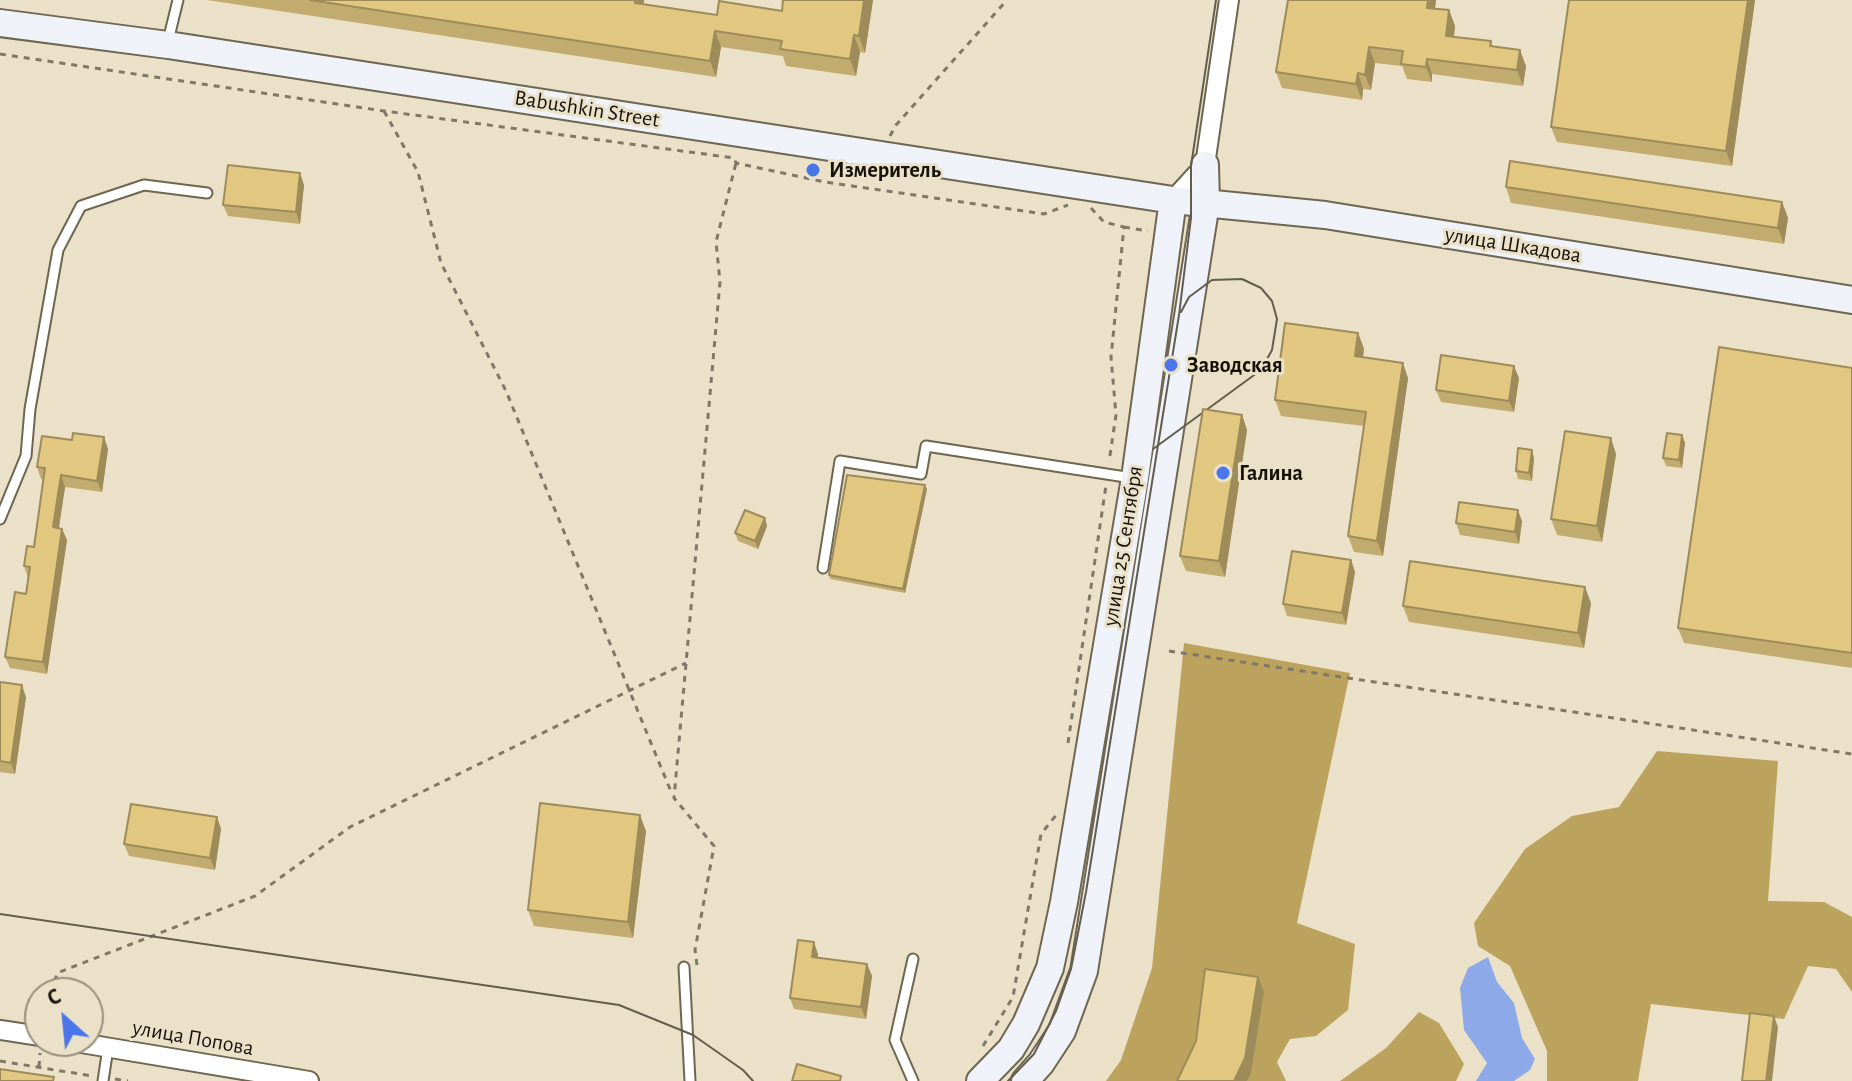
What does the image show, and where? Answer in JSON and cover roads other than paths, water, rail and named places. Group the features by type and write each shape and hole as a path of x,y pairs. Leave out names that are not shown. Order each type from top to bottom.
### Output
{"main road":[{"name":"Babushkin Street","path":"0,23 168,45 1173,200"},
{"path":"1025,1081 1062,1031 1084,971 1206,203 1205,165"},
{"name":"улица Шкадова","path":"1173,200 1325,215 1852,300"},
{"name":"улица 25 Сентября","path":"978,1069 1011,1049 1026,1024 1050,968 1064,902 1135,478 1173,200"}],"street":[{"path":"1173,200 1205,165 1229,0"},
{"path":"0,1030 24,1034"},
{"name":"улица Попова","path":"104,1047 277,1079 309,1081"}],"lane":[{"path":"168,45 178,0"},
{"path":"0,519 26,456 30,409 58,250 81,206 144,185 207,193"},
{"path":"823,568 840,461 921,474 926,446 1135,478"},
{"path":"913,959 895,1040 913,1081"},
{"path":"684,967 690,1081"},
{"path":"103,1079 108,1048"}],"water":[{"path":"1488,957 1497,982 1514,1003 1522,1038 1535,1059 1530,1070 1514,1081 1476,1081 1487,1063 1464,1030 1460,988 1468,968"}],"tram line":[{"path":"1008,1081 1034,1054 1056,1011 1071,969 1086,892 1179,315 1191,218 1191,166 1216,0"},
{"path":"1153,449 1261,370 1272,350 1277,319 1272,301 1261,288 1242,279 1212,280 1189,297 1181,312"},
{"path":"0,914 619,1005 693,1035 743,1070 753,1081"}],"place":[{"name":"Измеритель","path":"813,170"},
{"name":"Заводская","path":"1171,365"},
{"name":"Галина","path":"1223,473"}]}
